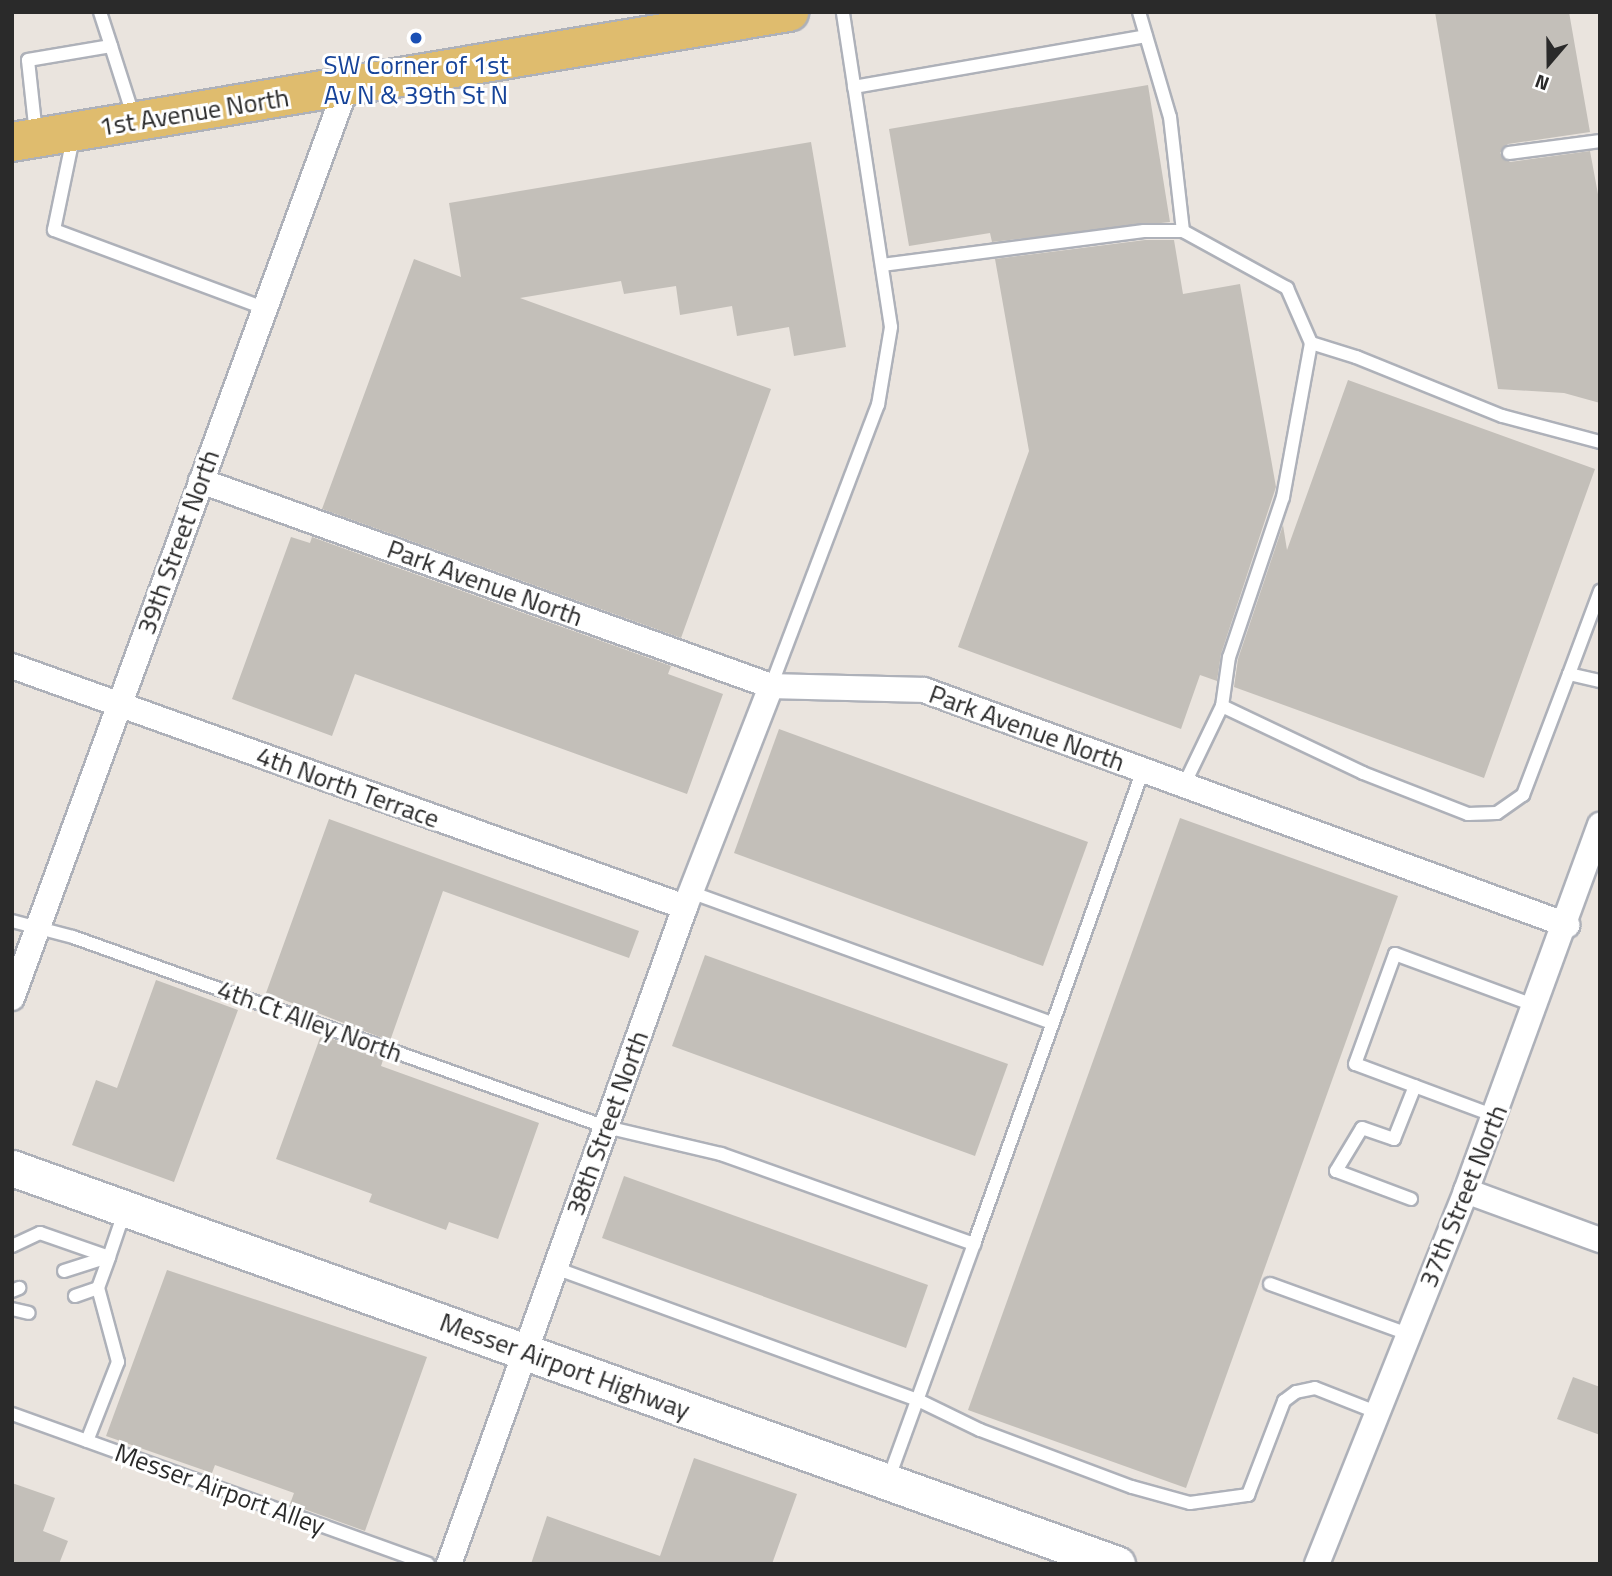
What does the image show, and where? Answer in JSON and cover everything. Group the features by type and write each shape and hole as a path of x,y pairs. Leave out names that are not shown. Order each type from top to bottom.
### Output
{"main road":[{"name":"1st Avenue North","path":"24,140 346,88 651,29 789,12"},
{"name":"Messer Airport Highway","path":"12,1168 1117,1564"}],"street":[{"name":"39th Street North","path":"12,998 346,88"},
{"name":"Park Avenue North","path":"201,481 771,685 925,690 1567,925"},
{"name":"4th North Terrace","path":"12,666 118,705 687,900"},
{"name":"38th Street North","path":"449,1564 687,900 771,685"},
{"name":"37th Street North","path":"1317,1564 1495,1116 1567,925 1600,825"},
{"path":"1466,1191 1600,1240"}],"lane":[{"path":"100,12 135,122"},
{"path":"771,685 878,405 891,327 843,12"},
{"path":"1139,12 1170,117 1184,232"},
{"path":"854,87 1146,36"},
{"path":"24,140 28,60 111,46"},
{"path":"73,132 67,182 54,230 264,308"},
{"path":"1509,153 1600,141"},
{"path":"882,265 1144,231 1184,232 1287,288 1311,343 1283,497 1229,657 1222,706 1184,785"},
{"path":"1311,343 1502,416 1600,442"},
{"path":"1222,706 1363,773 1468,814 1497,813 1523,795 1600,591"},
{"path":"1569,674 1600,681"},
{"path":"887,1483 1143,770"},
{"path":"687,900 1052,1023"},
{"name":"4th Ct Alley North","path":"12,921 606,1127 720,1154 974,1244"},
{"path":"1495,1116 1355,1063 1395,954 1536,1006"},
{"path":"1411,1199 1336,1171 1362,1128 1394,1139 1415,1086"},
{"path":"87,1441 118,1362 98,1288 125,1208"},
{"path":"12,1246 40,1233 109,1257"},
{"path":"64,1271 109,1257"},
{"path":"555,1268 918,1400 980,1430 1132,1487 1190,1503 1248,1494 1284,1401 1296,1392 1315,1388 1376,1412"},
{"path":"1270,1284 1408,1334"},
{"path":"75,1296 98,1288"},
{"path":"12,1309 29,1312"},
{"name":"Messer Airport Alley","path":"12,1414 428,1564"}],"building":[{"path":"1435,12 1569,12 1590,132 1508,144 1500,153 1510,162 1590,151 1600,205 1600,403 1564,393 1498,389"},
{"path":"1148,85 1170,222 992,242 990,233 909,246 889,129"},
{"path":"811,142 846,347 794,356 789,327 737,336 732,306 680,315 676,286 624,294 621,281 520,298 771,389 681,638 322,509 414,259 461,277 449,203"},
{"path":"1145,240 1174,240 1183,294 1240,284 1276,487 1221,654 1217,681 1200,675 1181,729 958,647 1029,451 995,259"},
{"path":"1348,380 1595,469 1484,778 1234,687 1238,659 1283,525 1287,550"},
{"path":"291,537 310,543 312,537 671,666 668,674 723,694 687,794 355,674 332,736 232,699"},
{"path":"779,729 1088,842 1043,966 734,853"},
{"path":"1180,818 1398,896 1186,1488 968,1410"},
{"path":"329,819 639,931 629,958 443,891 390,1041 266,993"},
{"path":"705,955 1008,1064 975,1156 672,1046"},
{"path":"156,980 238,1010 174,1182 72,1145 96,1080 117,1088"},
{"path":"321,1035 384,1057 381,1066 539,1123 498,1239 449,1222 446,1230 369,1202 372,1194 276,1159"},
{"path":"624,1176 928,1285 906,1348 602,1238"},
{"path":"167,1270 427,1357 365,1531 290,1504 294,1493 215,1465 212,1473 106,1436"},
{"path":"1573,1377 1600,1387 1600,1435 1557,1419"},
{"path":"694,1458 797,1494 772,1564 531,1564 547,1516 660,1556"},
{"path":"12,1483 55,1498 43,1531 68,1541 59,1564 12,1564"}],"place":[{"name":"SW Corner of 1st Av N & 39th St N","path":"416,38"}]}
